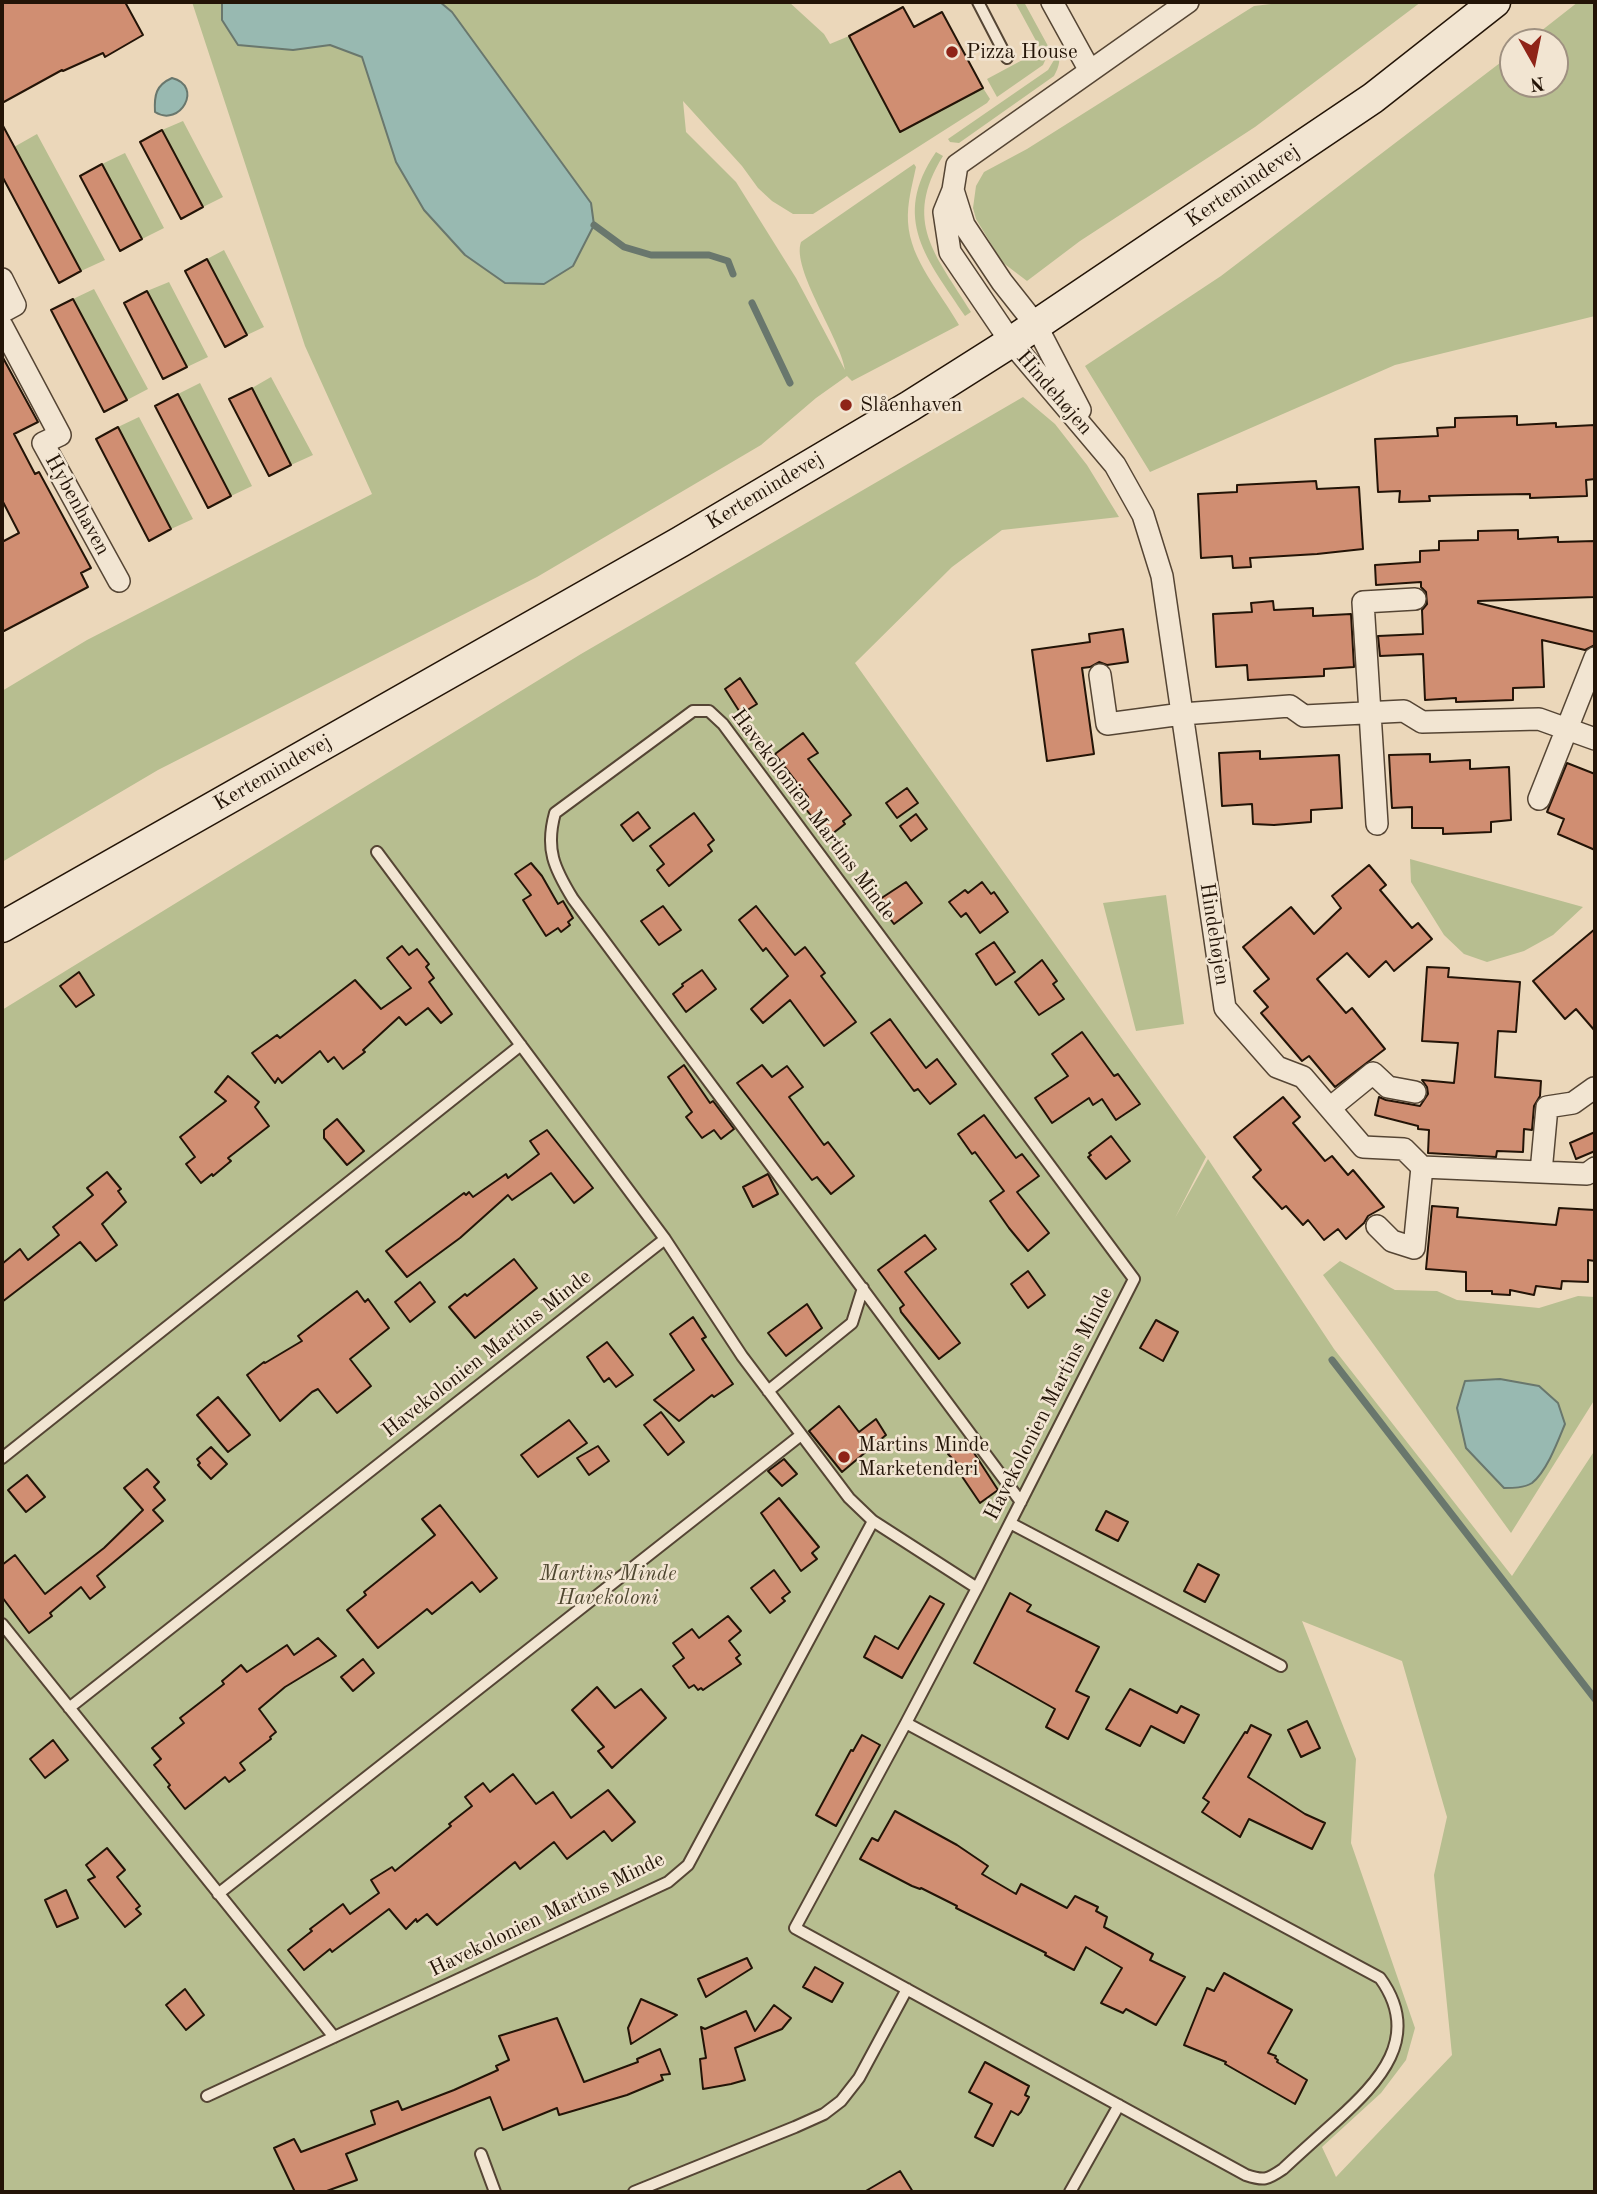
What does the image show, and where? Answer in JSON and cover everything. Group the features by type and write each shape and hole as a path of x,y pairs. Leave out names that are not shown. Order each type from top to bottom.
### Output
{"main road":[{"name":"Kertemindevej","path":"2,928 680,542 909,406 1036,326 1373,98 1495,2"}],"street":[{"path":"1052,2 1090,71"},
{"path":"1011,342 950,252 944,212 953,190 957,165 1188,2"},
{"path":"953,190 964,225 1002,282 1036,326"},
{"path":"2,279 15,305 2,312"},
{"name":"Hybenhaven","path":"2,326 60,435 43,443 119,581"},
{"name":"Hindehøjen","path":"1036,326 1097,443"},
{"name":"Hindehøjen","path":"1011,342 1115,465 1143,514 1163,576 1226,1008 1276,1068 1303,1077 1363,1147 1405,1149 1422,1167"},
{"path":"1377,824 1363,602 1415,598"},
{"path":"1539,799 1595,658"},
{"path":"1100,675 1107,724 1182,713 1290,706 1304,716 1404,711 1422,722 1539,719 1595,739"},
{"path":"1330,1108 1373,1073 1388,1087 1415,1092"},
{"path":"1541,1172 1548,1107 1573,1103 1594,1088"},
{"path":"1377,1226 1392,1241 1414,1248 1422,1167 1587,1174 1595,1168"}],"lane":[{"path":"978,2 1007,58"},
{"name":"Havekolonien Martins Minde","path":"906,1724 1380,1978 1391,1992 1397,2021 1397,2038 1391,2057 1367,2093 1269,2179 1260,2180 1246,2175 795,1928 906,1724 977,1588 1010,1523 1021,1502 1135,1279 723,724 709,711 693,711 555,813 550,834 556,873 581,911 1021,1502"},
{"path":"377,852 665,1239 742,1356 849,1499 873,1521 977,1588"},
{"path":"2,1458 521,1045"},
{"name":"Havekolonien Martins Minde","path":"69,1708 665,1239"},
{"path":"768,1391 852,1323 863,1288"},
{"path":"218,1894 801,1435"},
{"name":"Havekolonien Martins Minde","path":"208,2096 668,1882 688,1865 873,1521"},
{"path":"1010,1523 1281,1666"},
{"path":"2,1624 334,2038"},
{"path":"634,2192 795,2127 841,2101 859,2078 907,1989"},
{"path":"1070,2192 1119,2105"},
{"path":"481,2154 495,2192"}],"green space":[{"path":"192,2 222,2 222,20 293,50 330,45 362,57 396,162 424,210 465,255 591,203 452,12 440,2 789,2 824,34 830,44 849,36 900,132 983,88 990,99 813,214 793,214 772,201 683,101 686,132 736,182 796,278 845,370 842,357 803,269 801,242 914,164 916,167 908,208 910,236 920,263 959,325 852,381 847,376 816,398 761,445 537,577 158,770 2,862 2,691 87,640 372,494 305,346"},
{"path":"1015,2 1024,2 1048,46 1048,54 1043,65 997,97 987,79 1041,50"},
{"path":"1288,2 1421,2 1255,127 1080,241 1027,281 1002,262 976,219 973,208 976,186 984,172 1027,149 1254,6"},
{"path":"1578,2 1595,2 1595,316 1395,365 1150,472 1085,366 1221,276 1499,64 1499,98 1569,98 1569,28 1545,28"},
{"path":"1056,48 1059,62 1054,76 959,143 950,142 948,139 1048,70 1054,60"},
{"path":"183,121 223,197 203,207 162,130"},
{"path":"37,134 105,260 81,271 14,147"},
{"path":"936,152 943,156 931,179 925,200 928,237 946,273 971,312 965,316 927,257 915,219 916,198 923,176"},
{"path":"125,153 164,228 142,239 102,164"},
{"path":"224,250 264,327 247,335 207,259"},
{"path":"169,282 208,357 187,367 147,291"},
{"path":"94,289 148,389 127,400 73,299"},
{"path":"271,377 313,455 291,465 252,388"},
{"path":"200,383 252,486 231,496 178,394"},
{"name":"Martins Minde Havekoloni","path":"1023,397 1055,424 1087,465 1119,517 1002,530 952,567 855,663 1206,1157 1175,1218 1208,1159 1334,1349 1512,1576 1595,1450 1595,2192 2,2192 2,1010 581,654","holes":["1302,1621 1402,1661 1447,1817 1434,1875 1452,2055 1336,2177 1322,2147 1381,2093 1406,2060 1415,2028 1351,1843 1356,1759"]},
{"path":"139,417 193,519 171,529 118,427"},
{"path":"1410,859 1583,907 1553,935 1524,951 1487,962 1464,954 1444,935 1411,882"},
{"path":"1166,895 1184,1024 1136,1031 1103,903"},
{"path":"1340,1261 1395,1290 1437,1291 1457,1300 1539,1308 1578,1296 1595,1297 1595,1399 1511,1533 1323,1275"}],"water":[{"path":"222,2 440,2 452,12 591,203 594,225 573,266 544,284 505,283 465,255 424,210 396,162 362,57 330,45 293,50 238,45 222,20"},
{"path":"172,78 181,82 186,89 185,104 173,115 155,112 159,87"},
{"path":"1500,1379 1539,1386 1558,1403 1565,1424 1542,1471 1532,1483 1522,1487 1504,1488 1466,1448 1457,1408 1465,1381"}],"building":[{"path":"2,2 125,2 143,35 105,57 103,53 62,70 2,103"},
{"path":"903,7 914,27 942,12 983,88 900,132 849,36"},
{"path":"2,124 81,271 59,283 2,176"},
{"path":"162,130 203,207 181,219 140,142"},
{"path":"102,164 142,239 120,251 80,176"},
{"path":"207,259 247,335 225,347 185,271"},
{"path":"147,291 187,367 163,379 124,303"},
{"path":"73,299 127,400 104,412 51,310"},
{"path":"2,356 38,422 14,434 35,474 39,472 91,568 81,573 88,587 2,632 2,542 19,533 2,500"},
{"path":"252,388 291,465 269,476 229,399"},
{"path":"178,394 231,496 208,508 155,406"},
{"path":"1517,416 1517,425 1595,425 1595,479 1586,480 1587,496 1429,496 1430,501 1399,502 1400,491 1378,492 1375,439 1438,436 1437,428 1455,427 1455,418"},
{"path":"118,427 171,529 149,541 96,439"},
{"path":"1316,481 1317,489 1359,487 1363,549 1250,558 1251,567 1233,568 1232,556 1201,558 1198,494 1237,492 1237,485"},
{"path":"1518,530 1518,539 1558,537 1558,542 1595,541 1595,597 1478,603 1595,632 1595,645 1585,650 1542,640 1544,687 1513,688 1513,700 1425,700 1423,654 1380,656 1378,636 1423,634 1422,610 1427,604 1426,592 1421,587 1421,582 1376,585 1375,565 1420,562 1420,551 1439,550 1439,541 1478,540 1478,531"},
{"path":"1273,601 1274,610 1313,608 1313,616 1351,614 1354,667 1324,669 1324,676 1248,680 1247,665 1216,667 1213,614 1252,612 1251,603"},
{"path":"1123,629 1128,662 1107,665 1099,662 1082,668 1094,754 1047,761 1032,650 1090,642 1089,634"},
{"path":"740,678 757,704 741,714 725,689"},
{"path":"803,733 818,753 808,759 851,815 843,821 845,824 828,837 801,803 808,797 775,754"},
{"path":"1260,751 1260,759 1339,755 1342,808 1311,810 1311,822 1274,825 1253,824 1252,804 1222,806 1219,753"},
{"path":"1430,754 1430,762 1470,760 1470,769 1509,767 1511,820 1491,822 1491,832 1443,834 1443,828 1412,828 1412,807 1392,808 1389,755"},
{"path":"1567,763 1595,774 1595,850 1558,834 1564,819 1547,812"},
{"path":"907,788 918,803 897,818 886,803"},
{"path":"638,812 650,828 633,841 621,825"},
{"path":"694,813 714,840 708,845 712,851 669,886 657,870 664,864 650,846"},
{"path":"916,814 927,829 911,841 900,826"},
{"path":"531,863 558,904 563,901 573,918 568,922 570,925 561,932 558,928 546,936 523,900 531,895 515,874"},
{"path":"1369,865 1386,885 1380,890 1412,928 1418,923 1432,939 1394,971 1386,961 1369,977 1347,953 1317,979 1346,1013 1352,1008 1385,1049 1335,1087 1309,1056 1302,1061 1261,1013 1268,1007 1254,991 1269,979 1243,947 1291,907 1314,934 1341,908 1332,896"},
{"path":"906,882 922,903 894,924 877,901"},
{"path":"982,882 991,894 994,892 1008,912 980,933 966,913 961,917 949,902 965,890 968,893"},
{"path":"663,906 681,930 659,945 641,921"},
{"path":"756,906 795,955 805,947 825,973 821,976 856,1022 824,1046 790,1000 763,1023 751,1009 788,976 766,948 763,951 739,920"},
{"path":"1595,929 1595,1031 1576,1009 1565,1019 1533,981"},
{"path":"994,942 1015,972 996,985 976,954"},
{"path":"402,946 409,955 417,949 429,964 426,967 434,978 429,982 452,1014 441,1023 428,1008 406,1025 399,1017 363,1050 365,1052 343,1069 334,1057 328,1062 320,1051 282,1083 278,1078 275,1083 252,1053 277,1035 280,1038 355,980 381,1009 411,988 387,958"},
{"path":"1042,960 1057,981 1053,984 1064,999 1039,1015 1015,982"},
{"path":"1427,967 1449,968 1448,977 1520,982 1516,1032 1498,1031 1495,1077 1541,1081 1540,1096 1534,1106 1532,1130 1524,1129 1523,1152 1497,1151 1496,1157 1428,1153 1429,1130 1375,1115 1379,1097 1420,1106 1428,1094 1422,1080 1454,1083 1458,1043 1422,1041"},
{"path":"702,970 716,989 686,1012 673,994"},
{"path":"79,972 94,995 76,1007 60,986"},
{"path":"890,1019 926,1068 937,1059 956,1084 930,1104 918,1089 914,1091 871,1033"},
{"path":"1082,1032 1114,1076 1118,1074 1140,1104 1116,1120 1102,1099 1093,1105 1089,1098 1052,1123 1035,1098 1068,1076 1052,1054"},
{"path":"684,1065 710,1103 713,1101 734,1129 721,1139 714,1130 702,1138 686,1117 692,1112 668,1077"},
{"path":"762,1065 772,1077 787,1066 803,1087 789,1097 824,1145 828,1142 854,1176 831,1194 817,1177 812,1180 737,1083"},
{"path":"228,1076 259,1102 255,1107 269,1126 228,1158 231,1161 201,1183 186,1164 195,1157 180,1137 226,1101 215,1092"},
{"path":"1283,1097 1300,1117 1293,1123 1325,1161 1332,1156 1348,1175 1353,1170 1384,1207 1368,1216 1346,1239 1338,1229 1324,1240 1308,1220 1303,1225 1286,1206 1282,1209 1253,1177 1261,1170 1234,1137"},
{"path":"984,1115 1016,1158 1022,1154 1039,1176 1017,1192 1049,1233 1028,1251 990,1201 1004,1191 958,1134"},
{"path":"337,1119 364,1151 347,1165 324,1138 324,1130"},
{"path":"547,1130 593,1188 574,1203 551,1173 512,1200 508,1195 460,1238 407,1277 386,1251 464,1193 466,1195 469,1192 473,1197 506,1174 508,1178 539,1154 530,1141"},
{"path":"1595,1132 1595,1151 1576,1159 1570,1143"},
{"path":"1111,1136 1130,1161 1106,1179 1088,1157 1091,1155 1089,1153"},
{"path":"107,1172 121,1189 118,1191 126,1202 102,1224 117,1245 96,1261 80,1242 2,1302 2,1264 20,1249 28,1260 59,1235 53,1227 93,1195 87,1188"},
{"path":"768,1174 778,1194 753,1207 743,1187"},
{"path":"1432,1206 1458,1208 1457,1217 1556,1225 1559,1208 1595,1210 1595,1261 1588,1260 1588,1282 1562,1281 1561,1289 1536,1286 1534,1295 1510,1290 1510,1295 1492,1294 1492,1291 1466,1291 1466,1272 1426,1269"},
{"path":"925,1235 936,1249 905,1272 960,1343 939,1359 901,1312 900,1308 904,1305 878,1270"},
{"path":"514,1259 537,1288 475,1338 449,1307"},
{"path":"1028,1271 1045,1295 1028,1308 1011,1284"},
{"path":"420,1282 435,1302 410,1322 395,1302"},
{"path":"357,1291 365,1302 368,1299 389,1328 350,1359 371,1386 337,1413 318,1389 280,1421 247,1375 264,1362 302,1341 298,1336"},
{"path":"807,1304 822,1328 786,1356 768,1333"},
{"path":"693,1317 706,1337 702,1339 733,1384 714,1397 712,1395 679,1421 654,1400 694,1370 670,1334"},
{"path":"1156,1320 1178,1332 1163,1361 1140,1348"},
{"path":"607,1342 633,1375 616,1387 609,1378 604,1382 587,1357"},
{"path":"218,1397 250,1435 228,1452 197,1415"},
{"path":"839,1406 859,1432 876,1419 886,1435 842,1472 809,1431"},
{"path":"661,1412 684,1442 668,1455 644,1425"},
{"path":"569,1420 587,1443 538,1477 521,1455"},
{"path":"965,1439 998,1490 980,1503 959,1472 962,1469 948,1454"},
{"path":"598,1446 609,1461 589,1475 577,1458"},
{"path":"211,1447 227,1464 211,1479 198,1465 200,1463 197,1459"},
{"path":"784,1459 797,1474 782,1486 768,1471"},
{"path":"147,1469 159,1482 154,1487 165,1500 153,1510 163,1521 97,1576 105,1587 90,1599 81,1587 50,1613 52,1616 29,1633 2,1597 2,1565 15,1555 45,1594 104,1548 143,1510 124,1488"},
{"path":"27,1475 45,1497 26,1512 8,1490"},
{"path":"779,1498 819,1547 812,1553 817,1559 801,1571 761,1513"},
{"path":"440,1505 497,1578 480,1592 472,1582 432,1614 427,1609 378,1648 347,1610 366,1595 364,1592 435,1535 422,1519"},
{"path":"1106,1511 1128,1522 1118,1541 1096,1530"},
{"path":"1198,1564 1219,1575 1205,1602 1184,1591"},
{"path":"774,1570 790,1592 782,1598 785,1601 770,1613 751,1588"},
{"path":"1010,1593 1031,1605 1027,1611 1099,1647 1076,1691 1089,1697 1068,1739 1046,1727 1055,1709 974,1663"},
{"path":"930,1596 944,1604 902,1678 864,1657 875,1636 898,1649"},
{"path":"728,1616 741,1631 729,1641 740,1655 736,1658 741,1664 703,1690 698,1690 694,1685 689,1688 673,1666 684,1658 673,1643 692,1629 699,1638"},
{"path":"318,1638 336,1656 285,1687 259,1709 276,1732 271,1739 240,1763 245,1770 229,1782 225,1777 185,1809 154,1765 161,1759 152,1748 184,1723 180,1718 224,1684 222,1681 241,1665 247,1672 287,1645 294,1655"},
{"path":"363,1659 374,1673 353,1691 341,1677"},
{"path":"597,1687 615,1708 641,1689 666,1718 612,1768 598,1751 604,1747 572,1710"},
{"path":"1130,1689 1177,1713 1181,1706 1199,1715 1184,1743 1151,1726 1140,1746 1106,1729"},
{"path":"1307,1721 1320,1748 1301,1757 1288,1730"},
{"path":"1251,1725 1271,1735 1248,1777 1305,1814 1325,1823 1312,1849 1249,1819 1240,1837 1202,1812 1209,1802 1203,1798"},
{"path":"862,1735 880,1745 836,1826 816,1815"},
{"path":"53,1740 68,1760 45,1778 30,1759"},
{"path":"513,1774 536,1804 553,1792 571,1818 608,1790 635,1822 612,1841 604,1831 567,1859 554,1842 520,1869 515,1862 437,1925 427,1914 417,1922 416,1919 406,1929 389,1909 304,1970 288,1950 312,1931 310,1929 343,1904 350,1914 379,1893 371,1880 392,1867 395,1871 451,1826 449,1824 472,1806 465,1797 483,1783 490,1792"},
{"path":"895,1811 957,1845 988,1866 982,1874 1016,1894 1021,1884 1067,1908 1075,1896 1098,1907 1096,1911 1107,1917 1104,1927 1153,1954 1150,1960 1185,1977 1156,2025 1126,2009 1123,2013 1101,2003 1122,1968 1086,1947 1074,1970 956,1908 957,1906 860,1859 872,1838 878,1841"},
{"path":"107,1848 125,1870 117,1877 140,1906 136,1909 141,1914 125,1927 88,1880 95,1877 86,1865"},
{"path":"66,1890 78,1918 57,1927 45,1900"},
{"path":"747,1958 752,1968 706,1997 698,1979"},
{"path":"815,1967 843,1983 832,2002 803,1987"},
{"path":"1224,1973 1292,2010 1268,2053 1276,2056 1277,2062 1307,2080 1295,2104 1225,2064 1226,2062 1184,2045 1207,1988 1214,1991"},
{"path":"185,1989 204,2015 186,2030 166,2005"},
{"path":"641,1999 677,2015 631,2044 628,2028"},
{"path":"774,2005 791,2018 782,2029 735,2048 745,2080 703,2089 700,2059 706,2058 701,2027 705,2029 746,2011 755,2031"},
{"path":"557,2018 584,2082 638,2062 637,2059 660,2049 670,2074 661,2075 663,2080 627,2095 559,2115 557,2108 503,2130 490,2097 346,2154 357,2180 324,2192 295,2192 274,2148 294,2139 301,2152 375,2124 371,2111 398,2101 402,2110 498,2070 496,2066 509,2060 499,2036"},
{"path":"985,2062 1029,2086 1025,2095 1029,2097 1021,2112 1018,2115 1011,2111 993,2146 975,2137 992,2104 969,2092"},
{"path":"900,2171 913,2192 864,2192"}],"waterway":[{"path":"594,225 624,247 651,255 709,255 728,261 733,274"},
{"path":"752,303 790,383"},
{"path":"1332,1360 1595,1699"}],"place":[{"name":"Pizza House","path":"952,52"},
{"name":"Slåenhaven","path":"846,405"},
{"name":"Martins Minde Marketenderi","path":"844,1457"}]}
